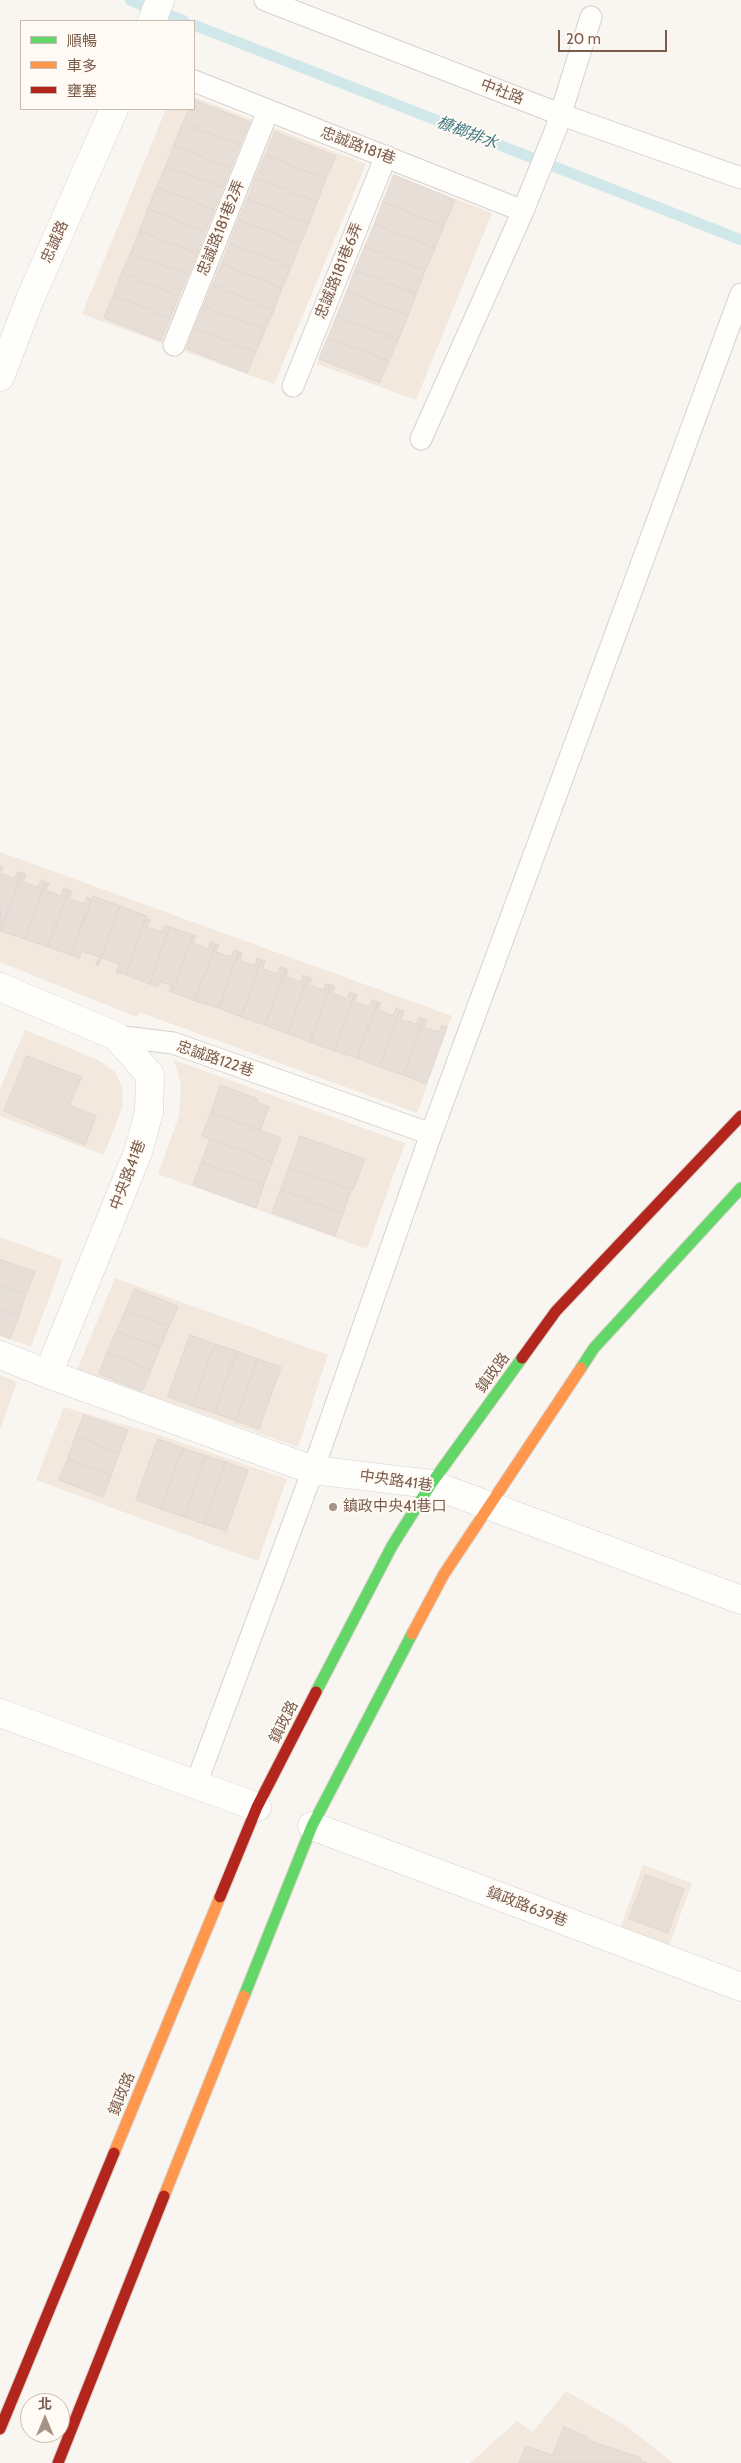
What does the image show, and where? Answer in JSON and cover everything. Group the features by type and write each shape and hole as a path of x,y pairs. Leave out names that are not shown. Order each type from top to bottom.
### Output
{"street":[{"path":"152,20 160,0"},
{"name":"忠誠路","path":"0,376 30,299 114,110"},
{"name":"忠誠路122巷","path":"0,987 116,1036"},
{"name":"中央路41巷","path":"48,1374 138,1152 149,1112 150,1075 116,1036"},
{"name":"鎮政路","path":"0,2429 257,1807 392,1546 431,1484 556,1311 741,1116"},
{"path":"58,2463 312,1826 444,1574 491,1506 594,1348 741,1188"},
{"name":"中央路41巷","path":"0,1354 48,1374 313,1470 431,1484 741,1600"},
{"path":"0,1713 257,1807"},
{"name":"鎮政路639巷","path":"312,1826 741,1988"}],"lane":[{"name":"中社路","path":"265,0 559,122 741,178"},
{"path":"421,439 525,204 559,122 591,16"},
{"name":"忠誠路181巷","path":"195,81 386,156 525,204"},
{"name":"忠誠路181巷2弄","path":"174,345 268,111"},
{"name":"忠誠路181巷6弄","path":"293,386 386,156"},
{"path":"196,1784 313,1470 431,1134 741,294"},
{"name":"忠誠路122巷","path":"116,1036 173,1043 431,1134"}],"shaded area":[{"path":"195,97 366,164 274,384 82,314 166,110 195,110"},
{"path":"394,175 492,213 416,400 317,364"},
{"path":"0,852 452,1016 417,1113 139,1012 137,1017 0,962"},
{"path":"25,1030 98,1060 115,1072 122,1087 123,1105 104,1155 0,1116 0,1089"},
{"path":"174,1060 405,1143 367,1249 158,1174 179,1116 181,1084"},
{"path":"0,1237 63,1260 31,1347 0,1335"},
{"path":"115,1278 328,1355 298,1447 77,1370"},
{"path":"0,1375 17,1382 0,1429"},
{"path":"64,1407 159,1435 287,1479 258,1561 36,1480"},
{"path":"643,1865 692,1883 666,1954 617,1937"},
{"path":"566,2391 629,2428 673,2463 470,2463 517,2421 533,2432"}],"building":[{"path":"195,100 250,122 240,145 183,123 189,110 195,110"},
{"path":"183,123 240,145 231,168 174,145"},
{"path":"275,132 336,156 326,179 266,155"},
{"path":"174,145 231,168 223,188 166,166"},
{"path":"266,155 326,179 317,202 256,178"},
{"path":"166,166 223,188 214,210 157,187"},
{"path":"394,175 455,200 444,226 383,202"},
{"path":"256,178 317,202 309,223 248,199"},
{"path":"157,187 214,210 205,232 148,209"},
{"path":"248,199 309,223 300,244 239,220"},
{"path":"383,202 444,226 435,248 375,224"},
{"path":"148,209 205,232 197,253 140,231"},
{"path":"239,220 300,244 291,267 230,243"},
{"path":"375,224 435,248 425,271 365,247"},
{"path":"140,231 197,253 188,275 131,253"},
{"path":"230,243 291,267 282,288 222,264"},
{"path":"365,247 425,271 416,294 355,270"},
{"path":"131,253 188,275 179,296 122,273"},
{"path":"222,264 282,288 274,310 213,285"},
{"path":"355,270 416,294 408,316 347,292"},
{"path":"122,273 179,296 170,318 114,295"},
{"path":"213,285 274,310 265,330 204,306"},
{"path":"347,292 408,316 398,340 337,316"},
{"path":"114,295 170,318 161,341 104,318"},
{"path":"204,306 265,330 256,352 195,328"},
{"path":"337,316 398,340 389,361 328,338"},
{"path":"195,328 256,352 247,373 187,349"},
{"path":"328,338 389,361 380,383 319,359"},
{"path":"17,872 22,873 1,931 0,873 15,879"},
{"path":"22,873 26,875 23,882 38,887 41,880 46,882 25,939 1,931"},
{"path":"46,882 49,883 46,890 61,896 64,888 69,890 48,947 25,939"},
{"path":"69,890 72,891 69,899 84,904 87,897 92,899 71,955 48,947"},
{"path":"93,896 120,906 98,966 96,964 99,957 82,951 79,958 71,955"},
{"path":"120,906 147,916 126,975 116,972 119,964 101,958"},
{"path":"146,919 150,920 147,927 162,932 165,925 170,927 150,984 126,975"},
{"path":"170,927 193,935 172,992 169,991 171,985 160,982 158,987 150,984"},
{"path":"193,935 196,936 193,943 208,949 211,941 216,944 195,1001 172,992"},
{"path":"216,944 219,944 216,952 231,957 234,950 239,952 219,1008 195,1001"},
{"path":"239,952 242,953 240,960 255,966 257,958 262,960 241,1017 219,1008"},
{"path":"262,960 265,961 263,969 278,974 280,967 286,969 265,1025 241,1017"},
{"path":"286,969 288,970 286,976 300,982 303,975 308,977 288,1034 265,1025"},
{"path":"308,977 312,978 309,985 324,990 326,984 331,985 310,1042 288,1034"},
{"path":"331,985 335,986 332,993 347,999 350,992 355,994 334,1051 310,1042"},
{"path":"355,994 357,995 355,1002 370,1007 372,1000 378,1002 357,1058 334,1051"},
{"path":"378,1002 381,1003 378,1010 393,1016 396,1008 400,1010 380,1067 357,1058"},
{"path":"400,1010 404,1011 401,1019 416,1024 419,1017 424,1019 403,1075 380,1067"},
{"path":"424,1019 427,1020 424,1027 439,1032 442,1025 447,1027 426,1084 403,1075"},
{"path":"27,1056 82,1077 69,1105 96,1116 85,1145 4,1111"},
{"path":"221,1085 258,1099 257,1102 269,1107 260,1131 211,1113"},
{"path":"211,1113 281,1138 272,1162 202,1136"},
{"path":"300,1136 365,1159 353,1190 289,1168"},
{"path":"210,1139 272,1162 264,1184 202,1162"},
{"path":"202,1162 264,1184 256,1208 193,1185"},
{"path":"289,1168 351,1190 343,1213 281,1190"},
{"path":"281,1190 343,1213 335,1236 272,1213"},
{"path":"0,1259 35,1272 26,1294 0,1284"},
{"path":"0,1284 26,1294 19,1316 0,1309"},
{"path":"135,1289 178,1306 169,1327 126,1310"},
{"path":"0,1309 19,1316 10,1339 0,1335"},
{"path":"126,1310 169,1327 160,1348 117,1331"},
{"path":"117,1331 160,1348 151,1370 108,1352"},
{"path":"190,1335 215,1344 193,1406 168,1397"},
{"path":"215,1344 237,1351 215,1413 193,1406"},
{"path":"237,1351 258,1359 236,1421 215,1413"},
{"path":"108,1352 151,1370 142,1391 99,1374"},
{"path":"258,1359 281,1367 259,1429 236,1421"},
{"path":"84,1415 128,1430 119,1453 76,1436"},
{"path":"76,1436 119,1453 111,1476 68,1459"},
{"path":"158,1439 183,1448 161,1509 136,1500"},
{"path":"183,1448 206,1456 184,1517 161,1509"},
{"path":"206,1456 226,1462 204,1524 184,1517"},
{"path":"68,1459 111,1476 103,1497 59,1480"},
{"path":"226,1462 248,1470 226,1531 204,1524"},
{"path":"646,1875 684,1889 668,1933 629,1919"},
{"path":"564,2427 588,2437 587,2440 641,2458 640,2460 647,2463 519,2463 526,2446 552,2455"}],"waterway":[{"name":"槺榔排水","path":"130,0 181,20"},
{"name":"槺榔排水","path":"195,25 741,240"}],"traffic: fast":[{"path":"581,1368 594,1348 741,1188"},
{"path":"316,1692 392,1546 431,1484 522,1358"},
{"path":"244,1996 312,1826 412,1634"}],"traffic: slow":[{"path":"412,1634 444,1574 581,1368"},
{"path":"114,2153 220,1897"},
{"path":"164,2196 244,1996"}],"traffic: jam":[{"path":"522,1358 556,1311 741,1116"},
{"path":"220,1897 257,1807 316,1692"},
{"path":"0,2429 114,2153"},
{"path":"58,2463 164,2196"}],"place":[{"name":"鎮政中央41巷口","path":"333,1507"}]}
